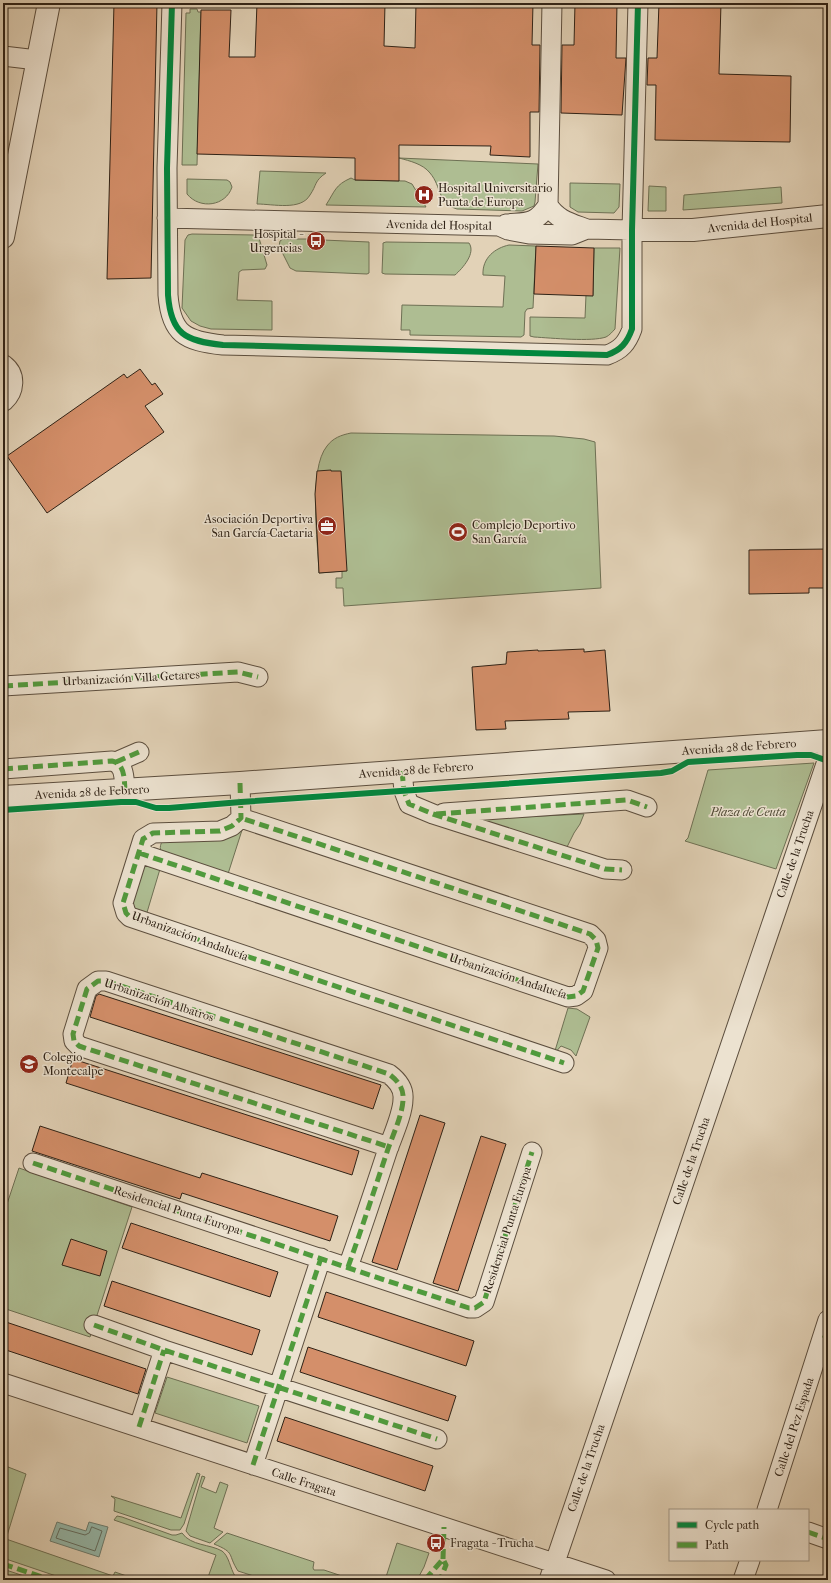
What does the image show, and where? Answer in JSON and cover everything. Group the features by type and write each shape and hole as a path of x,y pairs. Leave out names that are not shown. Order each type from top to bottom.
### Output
{"street":[{"path":"3,237 49,3"},
{"path":"172,3 167,168 168,295 169,312 173,323 181,333 193,339 222,345 607,355 623,347 629,339 632,329 632,230 638,3"},
{"path":"499,226 503,224 529,223 542,214 548,205 552,3"},
{"path":"3,56 37,60"},
{"path":"548,205 553,213 560,219 586,229"},
{"name":"Avenida del Hospital","path":"167,218 499,226 508,230 529,234 572,235 586,229 693,230 828,216"},
{"path":"3,366 10,374 11,389 3,400"},
{"name":"Urbanización Villa Getares","path":"3,686 238,672 258,677"},
{"name":"Avenida 28 de Febrero","path":"3,797 240,783 827,741"},
{"name":"Calle de la Trucha","path":"552,1572 827,761 827,741"},
{"path":"116,762 139,752"},
{"path":"3,769 112,761 116,762 122,767 125,790"},
{"path":"402,771 404,791 408,804 432,814 605,868 622,870"},
{"path":"240,783 241,818"},
{"path":"432,814 627,800 647,806"},
{"name":"Urbanización Andalucía","path":"139,853 568,997 576,996 582,991 598,948 596,940 590,934 241,818 232,826 220,831 153,833 143,839 123,903 126,913 134,919 564,1063"},
{"name":"Urbanización Albatros","path":"348,1267 389,1147 403,1099 403,1091 400,1084 389,1074 106,981 98,981 90,985 73,1034 74,1040 79,1046 389,1147"},
{"name":"Residencial Punta Europa","path":"33,1163 348,1267 463,1307 475,1308 484,1302 532,1152"},
{"path":"253,1465 321,1258"},
{"path":"94,1325 164,1350 437,1440"},
{"name":"Calle del Pez Espada","path":"767,1509 826,1331"},
{"path":"139,1427 164,1350"},
{"name":"Calle Fragata","path":"3,1383 253,1465 552,1572 606,1580"},
{"path":"809,1532 828,1539"},
{"path":"743,1580 750,1561"}],"green space":[{"path":"190,9 197,9 198,12 201,12 197,165 182,165 186,13 190,13"},
{"path":"399,158 538,164 534,206 522,211 457,209 446,203 434,178 424,167"},
{"path":"260,171 326,173 318,181 306,200 286,206 257,204"},
{"path":"351,178 355,180 405,181 412,184 426,207 326,205 338,186"},
{"path":"187,179 227,180 230,182 232,187 229,193 219,202 205,204 192,199 187,194"},
{"path":"570,183 620,184 619,207 614,213 578,212 570,207"},
{"path":"649,186 666,187 666,211 648,211"},
{"path":"781,187 782,203 683,210 684,195"},
{"path":"188,235 255,235 259,238 267,265 265,269 242,270 239,272 237,300 272,301 272,330 211,329 200,326 191,321 182,308 185,240"},
{"path":"283,239 309,239 310,243 323,243 323,240 369,242 369,273 296,271 290,268 279,246 280,241"},
{"path":"383,243 469,243 471,251 468,260 455,275 385,274 382,273"},
{"path":"509,245 536,246 533,308 527,309 525,312 524,335 521,337 410,335 410,330 401,330 402,305 503,307 505,276 483,275 483,269 487,259 494,251"},
{"path":"594,248 620,248 615,329 606,337 591,339 561,339 530,336 530,317 585,318 586,295 593,295"},
{"name":"Complejo Deportivo San García","path":"351,433 554,436 584,439 595,442 601,588 344,606 343,588 336,588 336,578 342,578 342,571 319,573 316,525 316,488 321,457 327,446 338,437"},
{"name":"Plaza de Ceuta","path":"814,763 776,869 685,841 688,838 708,770"},
{"path":"584,814 564,853 480,819"},
{"path":"243,827 227,877 162,854 161,852 160,846 165,838"},
{"path":"146,866 160,869 145,919 130,909 143,868"},
{"path":"568,1008 577,1009 590,1017 576,1056 571,1050 561,1046 554,1054"},
{"path":"19,1168 132,1207 90,1337 3,1308 3,1216"},
{"path":"167,1377 259,1406 247,1443 155,1413"},
{"path":"3,1465 26,1474 6,1539 113,1576 115,1572 138,1580 68,1580 3,1558"},
{"path":"197,1473 200,1474 184,1524 180,1530 171,1530 114,1511 115,1499 111,1496 181,1518"},
{"path":"202,1476 205,1477 201,1487 216,1493 220,1482 228,1485 214,1528 223,1532 210,1543 190,1536 186,1531"},
{"path":"117,1516 172,1535 182,1533 195,1543 222,1551 226,1556 235,1576 253,1580 207,1580 216,1555 114,1520"},
{"path":"227,1533 314,1562 314,1570 324,1570 354,1580 266,1580 238,1571 230,1554 214,1544"},
{"path":"397,1543 429,1553 417,1580 385,1580"},
{"path":"3,1569 36,1580 3,1580"}],"water":[{"path":"57,1522 86,1531 89,1522 108,1527 99,1557 50,1541"}],"building":[{"path":"114,3 157,3 151,278 107,279"},
{"path":"257,3 385,3 384,46 415,48 416,3 533,3 532,45 540,45 539,112 530,112 530,157 490,155 491,146 399,145 399,181 355,180 355,158 197,154 201,10 231,10 229,57 255,57"},
{"path":"575,3 617,3 616,58 626,58 622,115 561,113 562,45 574,45"},
{"path":"659,3 721,3 719,74 791,76 790,142 655,140 656,85 647,85 648,58 657,58"},
{"path":"536,246 594,248 593,296 534,294"},
{"path":"140,369 152,385 155,383 163,394 145,406 164,432 47,513 7,456 124,374 127,378"},
{"path":"317,471 341,471 347,571 319,573 315,494"},
{"path":"828,549 828,588 809,588 809,593 749,594 749,550"},
{"path":"584,649 584,652 605,650 610,711 568,712 569,719 505,721 506,729 476,730 472,667 506,664 507,652"},
{"path":"99,994 381,1085 373,1109 90,1017 96,996"},
{"path":"73,1059 359,1151 352,1175 66,1083"},
{"path":"420,1115 445,1123 397,1270 372,1262"},
{"path":"40,1126 200,1178 202,1173 338,1216 330,1241 182,1193 180,1199 32,1151"},
{"path":"481,1136 506,1144 458,1291 433,1283"},
{"path":"131,1223 278,1272 270,1297 122,1248"},
{"path":"71,1239 107,1251 100,1276 62,1265"},
{"path":"112,1281 260,1330 252,1355 104,1306"},
{"path":"326,1292 474,1341 466,1366 318,1317"},
{"path":"3,1321 146,1369 138,1394 3,1349"},
{"path":"308,1347 456,1396 448,1421 300,1372"},
{"path":"285,1417 433,1466 425,1491 277,1441"}],"marked path":[{"path":"3,686 238,672 258,677"},
{"path":"116,762 139,752"},
{"path":"3,769 112,761 122,768 125,790"},
{"path":"402,771 404,791 409,804 433,814 605,869 622,870"},
{"path":"240,783 241,818 232,826 220,831 153,833 143,839 123,903 126,913 130,917 564,1063"},
{"path":"436,814 627,800 647,807"},
{"path":"139,853 568,997 576,996 583,991 598,948 596,940 590,934 241,818"},
{"path":"348,1267 395,1131 403,1105 402,1091 395,1079 389,1074 106,981 98,981 87,989 73,1034 74,1041 79,1046 389,1147"},
{"path":"33,1163 469,1308 475,1308 484,1302 532,1152"},
{"path":"253,1465 321,1258"},
{"path":"94,1325 164,1350 437,1439"},
{"path":"823,1335 828,1337"},
{"path":"139,1427 164,1350"},
{"path":"443,1559 444,1527"},
{"path":"809,1532 828,1539"},
{"path":"425,1580 443,1559 446,1565 440,1580"},
{"path":"3,1564 51,1580"}],"cycle path":[{"path":"172,3 167,168 168,295 173,319 182,333 199,341 223,345 607,355 616,351 623,345 632,329 632,230 638,3"},
{"path":"3,810 121,802 136,802 156,808 169,808 661,773 672,771 688,762 797,755 811,755 828,761"}],"place":[{"name":"Hospital Universitario Punta de Europa","path":"424,195"},
{"name":"Hospital - Urgencias","path":"316,241"},
{"name":"Asociación Deportiva San García-Caetaria","path":"327,526"},
{"name":"Complejo Deportivo San García","path":"458,532"},
{"name":"Colegio Montecalpe","path":"29,1064"},
{"name":"Fragata - Trucha","path":"436,1543"}]}
